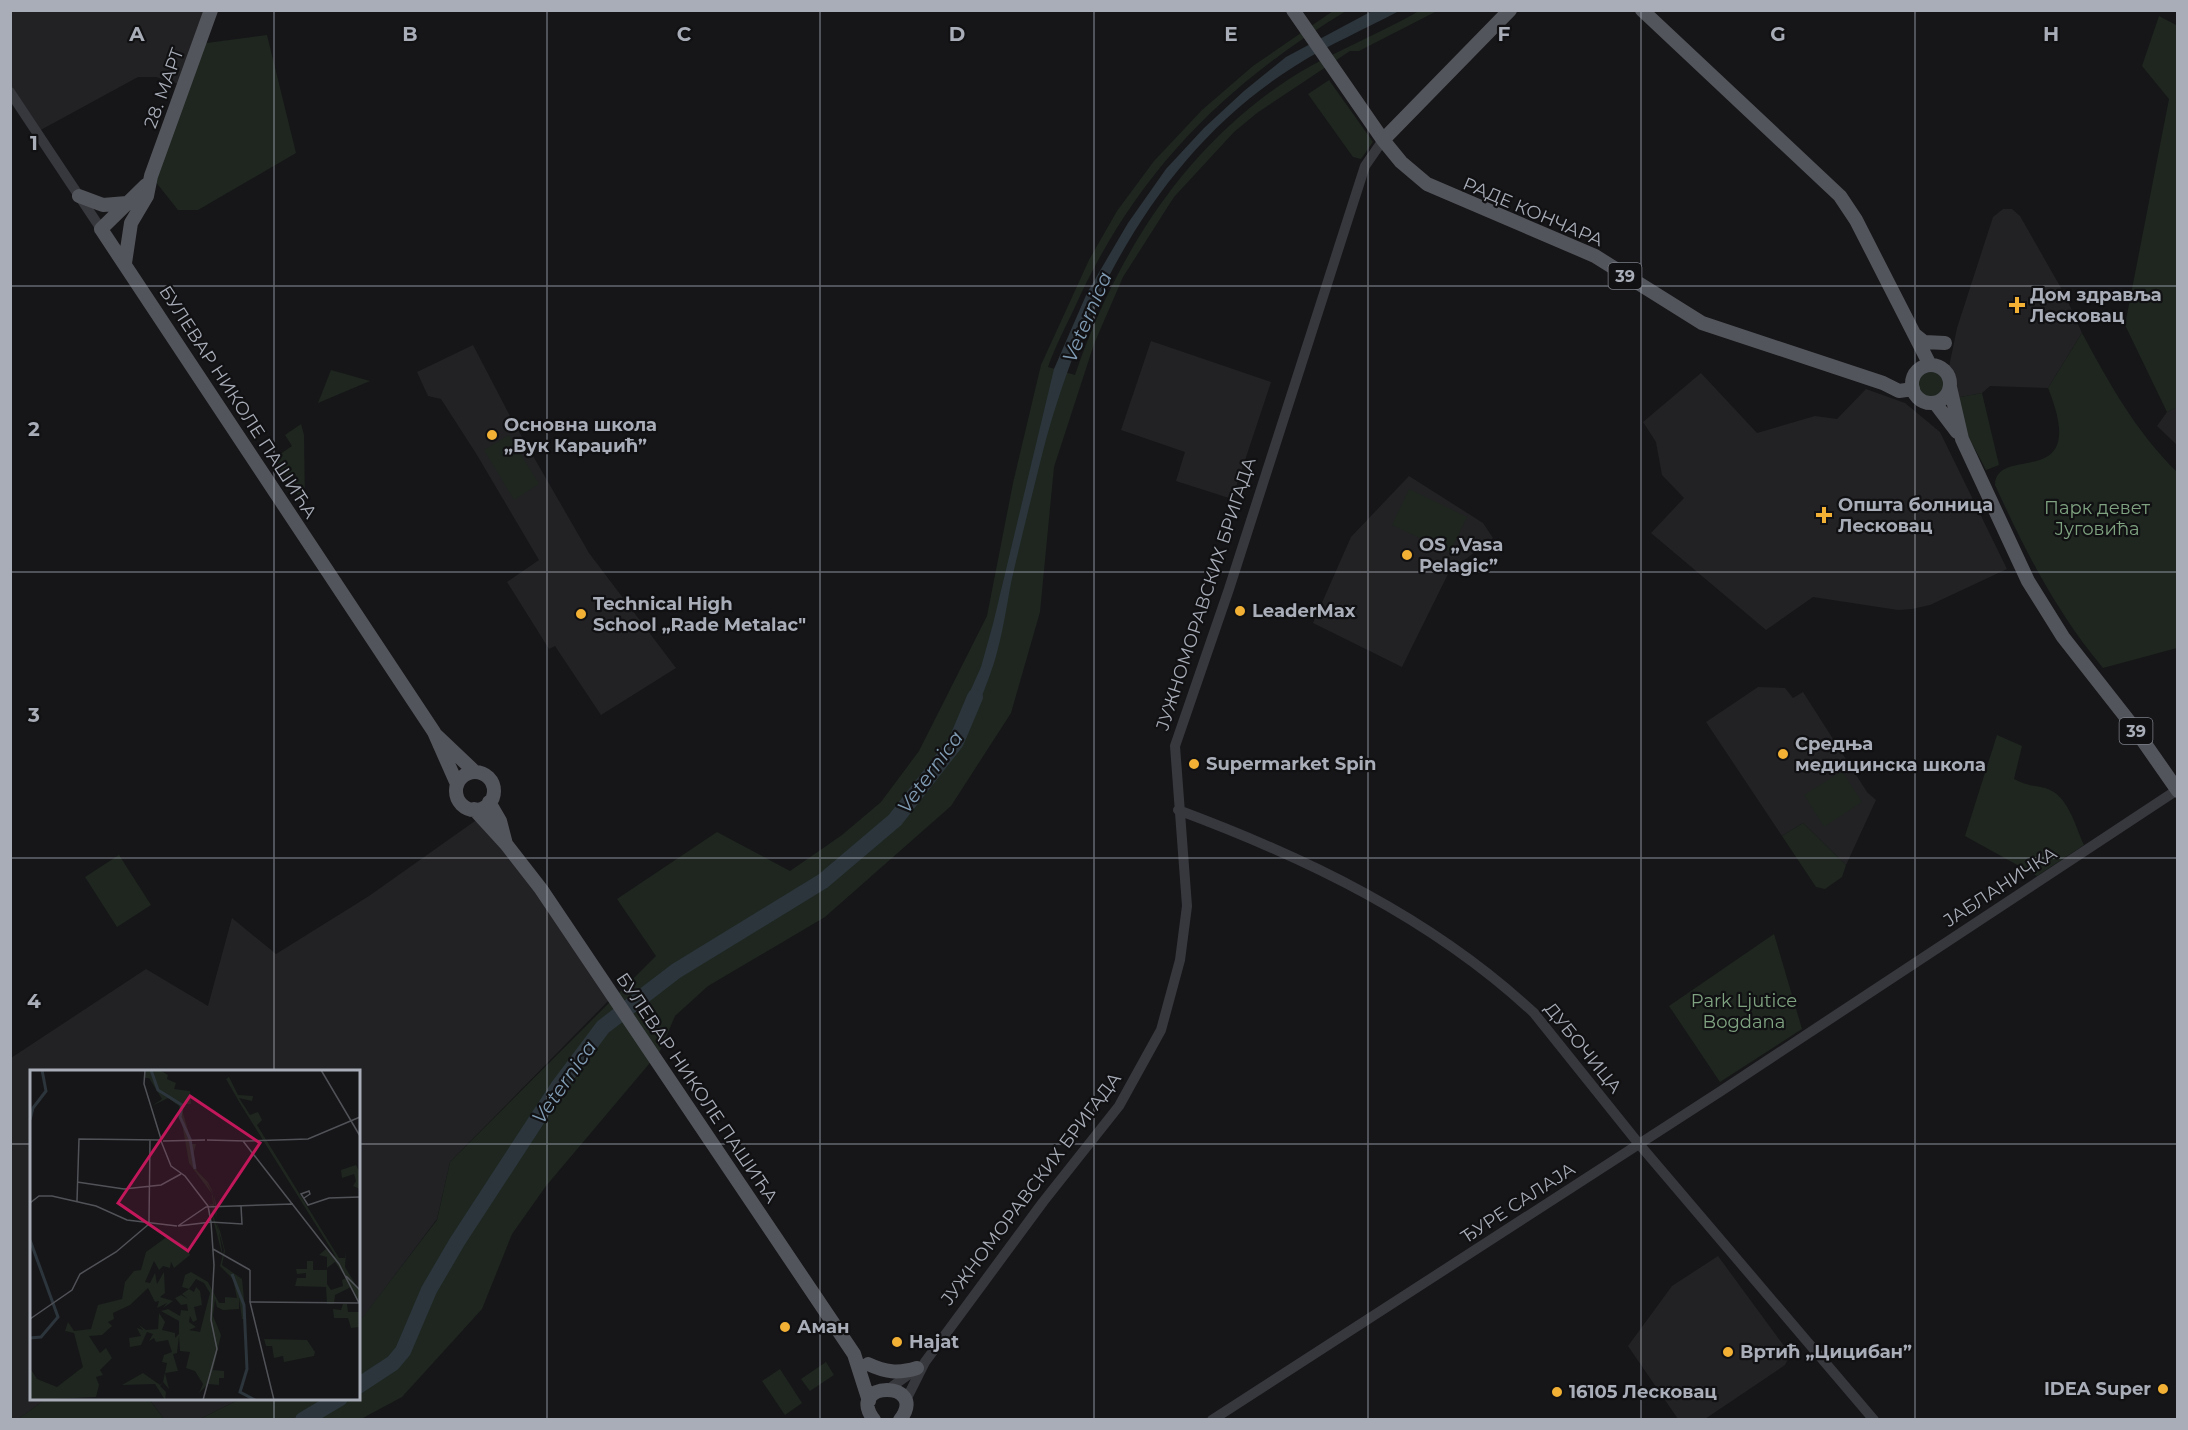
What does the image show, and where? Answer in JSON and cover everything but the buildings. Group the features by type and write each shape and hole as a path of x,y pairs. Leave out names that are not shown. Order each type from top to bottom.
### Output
{"main road":[{"name":"28. МАРТ","path":"124,263 131,209 150,178 211,10"},
{"name":"39","path":"1293,10 1328,64 1383,140"},
{"name":"ЈУЖНОМОРАВСКИХ БРИГАДА","path":"1383,140 1510,10"},
{"path":"1643,12 1840,196 1856,220 1930,365 1945,370 1950,387 1945,397 1935,403 1922,401 1913,389 1915,373 1930,365"},
{"name":"РАДЕ КОНЧАРА","path":"1383,140 1416,177 1441,192 1595,256 1702,324 1884,383 1899,391 1913,389"},
{"path":"79,196 131,209"},
{"name":"28. МАРТ","path":"101,229 131,209"},
{"name":"БУЛЕВАР НИКОЛЕ ПАШИЋА","path":"101,229 434,732 457,784 459,801 474,809 506,844 614,995 854,1354 869,1401 871,1418"},
{"path":"1912,333 1924,342 1945,343"},
{"name":"39","path":"1950,387 1962,440 2022,570 2048,613 2132,725 2177,790"},
{"path":"1935,403 1962,440"},
{"name":"БУЛЕВАР НИКОЛЕ ПАШИЋА","path":"434,732 475,772 490,780 494,791 489,802 500,820 506,844"},
{"path":"457,784 464,775 475,772"},
{"path":"474,809 489,802"},
{"name":"БУЛЕВАР НИКОЛЕ ПАШИЋА","path":"854,1354 868,1364 887,1388 900,1393 904,1414"},
{"path":"868,1364 880,1370 896,1372 921,1365"},
{"path":"869,1401 875,1392 887,1388"}],"street":[{"name":"БУЛЕВАР НИКОЛЕ ПАШИЋА","path":"10,92 101,229"},
{"name":"ЈУЖНОМОРАВСКИХ БРИГАДА","path":"904,1414 921,1365 1043,1202 1119,1106 1161,1030 1180,960 1186,915 1174,754 1181,725 1230,589 1365,166 1383,140"},
{"name":"ЈАБЛАНИЧКА","path":"1841,1011 2177,790"},
{"name":"ДУБОЧИЦА","path":"1178,810 1223,827 1350,884 1431,930 1534,1012 1639,1144 1874,1419"},
{"name":"ЂУРЕ САЛАЈА","path":"1212,1419 1841,1011"},
{"name":"ЈУЖНОМОРАВСКИХ БРИГАДА","path":"887,1388 921,1365"}],"shaded area":[{"path":"10,11 211,11 185,86 156,77 138,77 37,132 11,92"},
{"name":"Дом здравља Лесковац","path":"2003,209 2012,209 2020,216 2065,295 2082,333 2048,388 1990,386 1982,393 1955,398 1948,372 1957,328 1993,217"},
{"path":"1151,341 1271,382 1232,499 1176,481 1185,452 1121,430"},
{"name":"Technical High School „Rade Metalac\"","path":"473,345 510,416 589,553 676,668 601,715 555,646 549,649 507,582 539,560 441,399 428,396 417,372"},
{"name":"Општа болница Лесковац","path":"1701,373 1757,433 1815,416 1837,419 1866,389 1905,403 1940,432 2007,569 1930,605 1912,609 1898,610 1813,597 1766,630 1651,533 1684,498 1662,475 1656,442 1643,422"},
{"path":"2177,407 2177,445 2157,426 2167,412"},
{"name":"OS „Vasa Pelagic”","path":"1409,476 1483,523 1493,538 1449,572 1402,667 1313,623 1351,537"},
{"path":"1758,687 1785,688 1793,698 1803,692 1867,792 1876,800 1846,865 1803,823 1782,836 1706,722"},
{"path":"482,816 614,995 450,1162 437,1219 360,1321 360,1070 30,1070 30,1400 45,1400 18,1419 11,1420 11,1058 146,969 208,1006 232,918 276,954 369,896"},
{"path":"1718,1256 1787,1350 1788,1359 1785,1365 1705,1419 1678,1419 1628,1346 1672,1286"},
{"path":"150,1400 238,1400 198,1420 164,1419"}],"green space":[{"path":"1333,11 1346,11 1301,40 1221,103 1153,176 1124,217 1098,261 1048,367 1075,375 1112,285 1135,243 1162,202 1225,130 1262,99 1302,71 1419,11 1437,11 1359,51 1350,51 1257,113 1234,132 1174,197 1123,277 1094,344 1054,467 1040,612 1011,713 951,806 825,917 708,986 675,1016 660,1051 546,1186 512,1234 482,1309 402,1397 361,1419 198,1420 238,1400 360,1400 360,1321 437,1220 450,1162 656,956 617,899 717,832 790,871 842,835 881,802 919,751 987,616 1013,483 1041,365 1089,260 1117,211 1154,161 1202,110 1253,66"},
{"path":"2159,16 2178,26 2178,407 2167,412 2125,325 2169,99 2142,66"},
{"path":"267,35 296,153 198,210 178,210 151,176 199,44"},
{"path":"1329,80 1373,142 1361,159 1353,157 1308,94"},
{"name":"Парк девет Југовића","path":"2082,333 2136,424 2177,472 2177,648 2103,668 2086,647 2043,581 1995,485 1999,473 2050,454 2058,442 2058,421 2048,388"},
{"path":"331,370 370,381 318,403"},
{"path":"1931,371 1940,375 1944,384 1940,393 1931,397 1922,393 1918,384 1922,375"},
{"path":"1982,393 1999,465 1986,470 1966,432 1955,398"},
{"path":"301,424 304,435 305,506 273,459 292,446 285,435"},
{"path":"509,435 539,484 514,500 484,450"},
{"path":"1409,489 1467,517 1450,552 1392,525"},
{"path":"1997,735 2022,746 2014,779 2053,791 2060,797 2070,812 2084,845 2037,876 1965,836"},
{"path":"1842,771 1862,802 1824,827 1804,795"},
{"path":"1803,823 1846,865 1842,877 1825,889 1816,887 1782,836"},
{"path":"119,855 151,905 117,927 85,877"},
{"name":"Park Ljutice Bogdana","path":"1774,934 1802,1029 1720,1082 1669,1006"},
{"path":"826,1362 834,1375 810,1391 801,1379"},
{"path":"780,1369 802,1403 785,1415 762,1381"},
{"path":"44,1400 150,1400 164,1419 18,1419"}],"water":[{"path":"1372,11 1399,11 1308,58 1247,101 1204,141 1166,185 1133,234 1104,285 1080,339 1060,395 1043,451 999,643 989,677 973,718 960,714 981,667 993,624 1054,369 1087,293 1128,223 1166,169 1204,128 1244,91 1286,57"}],"waterway":[{"name":"Veternica","path":"360,1385 393,1363 403,1351 429,1290 457,1242 558,1087 603,1027 676,971 823,881 895,820 956,742 975,697"},
{"name":"Veternica","path":"303,1420 337,1400"}],"place":[{"name":"Дом здравља Лесковац","path":"2017,305"},
{"name":"Основна школа „Вук Караџић”","path":"492,435"},
{"name":"Општа болница Лесковац","path":"1824,515"},
{"name":"OS „Vasa Pelagic”","path":"1407,555"},
{"name":"LeaderMax","path":"1240,611"},
{"name":"Technical High School „Rade Metalac\"","path":"581,614"},
{"name":"Средња медицинска школа","path":"1783,754"},
{"name":"Supermarket Spin","path":"1194,764"},
{"name":"Аман","path":"785,1327"},
{"name":"Hajat","path":"897,1342"},
{"name":"Вртић „Цицибан”","path":"1728,1352"},
{"name":"IDEA Super","path":"2163,1389"},
{"name":"16105 Лесковац","path":"1557,1392"}]}
